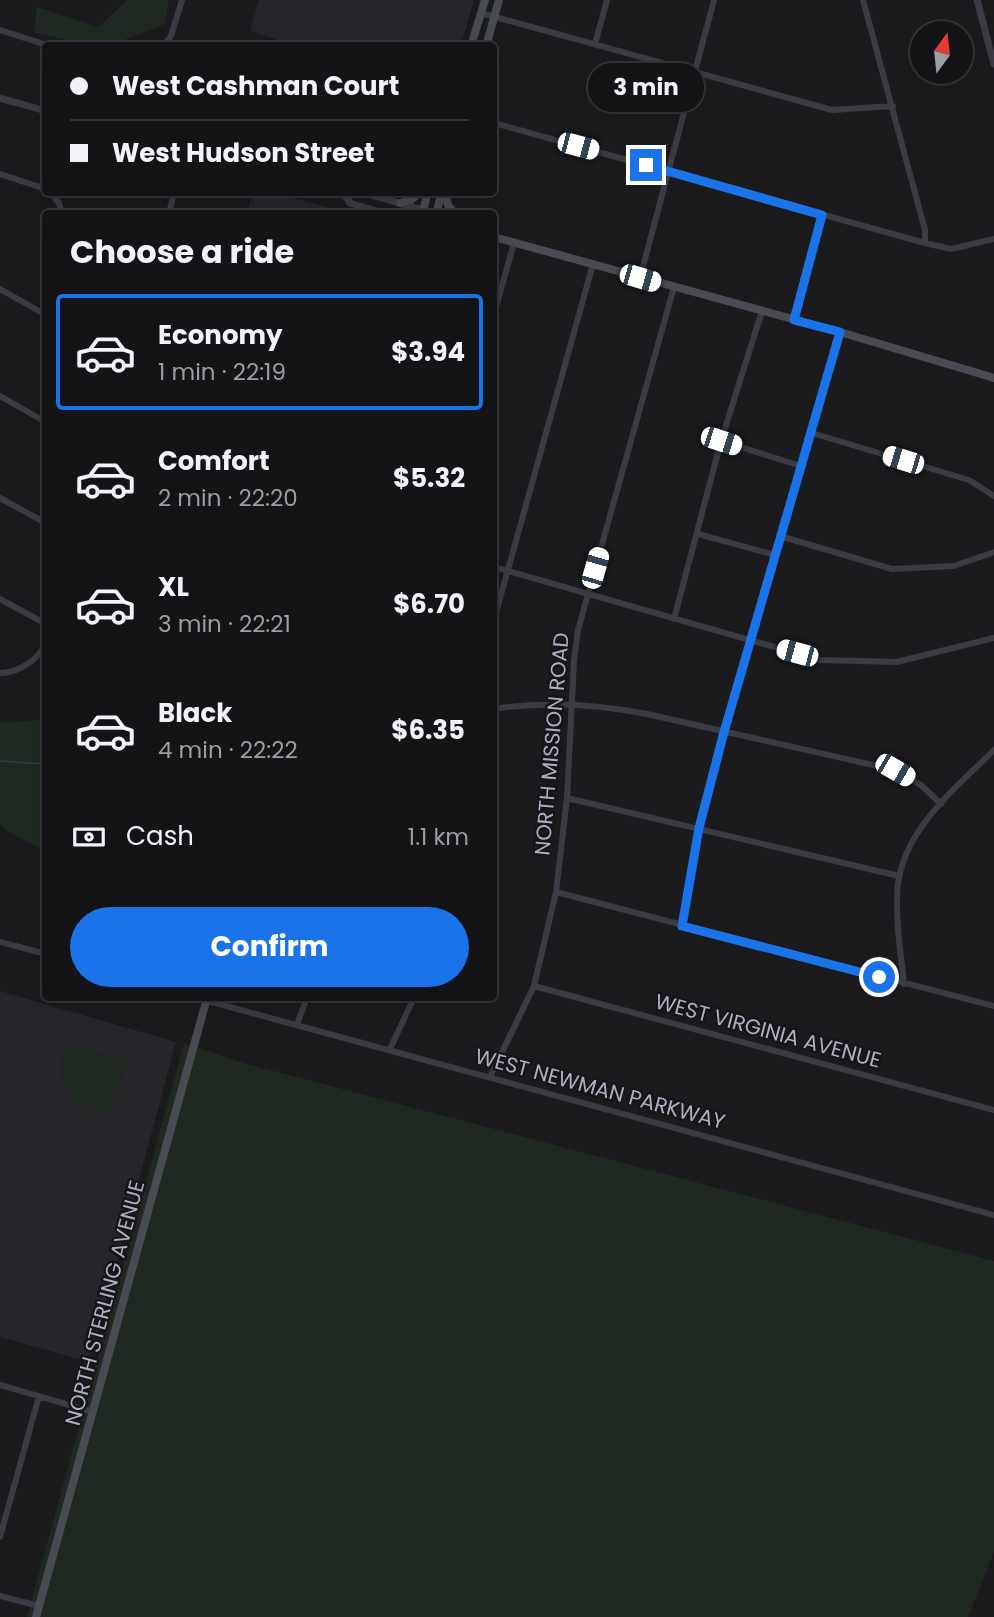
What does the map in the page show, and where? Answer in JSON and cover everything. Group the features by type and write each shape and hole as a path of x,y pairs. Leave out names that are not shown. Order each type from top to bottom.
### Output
{"main road":[{"path":"472,42 485,0"},
{"path":"487,42 499,0"},
{"path":"400,203 416,196"},
{"path":"497,238 840,332 994,378"},
{"name":"NORTH STERLING AVENUE","path":"36,1617 203,1001"}],"street":[{"path":"166,42 171,36 182,0"},
{"path":"595,44 607,0"},
{"path":"640,278 715,0"},
{"path":"863,0 925,230 925,243"},
{"path":"977,0 994,64"},
{"path":"481,13 832,110 893,106"},
{"path":"0,30 42,43"},
{"path":"0,98 42,110"},
{"path":"497,124 925,243 951,249 994,239"},
{"path":"0,174 42,189"},
{"path":"345,196 350,203 373,210"},
{"path":"375,196 418,210"},
{"path":"794,320 822,215"},
{"path":"497,303 514,243"},
{"path":"497,610 593,264"},
{"name":"NORTH MISSION ROAD","path":"490,1077 534,986 556,892 567,798 578,630 674,288"},
{"path":"0,289 42,314"},
{"path":"674,619 721,441 762,311"},
{"path":"682,926 699,828 724,732 840,332"},
{"path":"0,396 42,420"},
{"path":"812,433 969,480 994,496"},
{"path":"721,441 801,466"},
{"path":"0,499 42,521"},
{"path":"698,534 775,555"},
{"path":"780,536 892,569 954,566 994,552"},
{"path":"497,568 820,660 897,663 994,638"},
{"path":"0,599 42,622"},
{"path":"0,673 9,673 28,665 42,649"},
{"path":"497,709 572,704 621,709 895,770 921,785 941,804"},
{"path":"904,984 897,897 899,876 908,846 941,804 994,750"},
{"path":"567,798 899,876"},
{"path":"556,892 994,1006"},
{"path":"0,942 42,953"},
{"name":"WEST VIRGINIA AVENUE","path":"534,986 994,1110"},
{"name":"WEST NEWMAN PARKWAY","path":"215,1001 994,1216"},
{"path":"297,1024 306,1001"},
{"path":"390,1049 413,1001"},
{"path":"0,1385 93,1412"},
{"path":"0,1537 39,1396"},
{"path":"0,1596 39,1606"}],"shaded area":[{"path":"127,0 169,0 165,24 119,42 78,42 34,33 37,7 99,27"},
{"path":"259,0 474,0 462,42 283,42 250,31"},
{"path":"251,196 285,196 338,210 248,210"},
{"path":"39,720 42,726 42,849 4,829 0,821 0,723"},
{"path":"0,991 176,1042 90,1362 0,1337"},
{"path":"184,1043 240,1062 994,1261 994,1552 968,1617 27,1617"},
{"path":"70,1044 124,1059 128,1065 110,1110 98,1111 86,1107 68,1090 61,1067 63,1055"}],"waterway":[{"path":"0,761 42,764"}],"route":[{"path":"646,165 822,215 794,320 840,332 724,732 699,828 682,926 879,977"}]}
